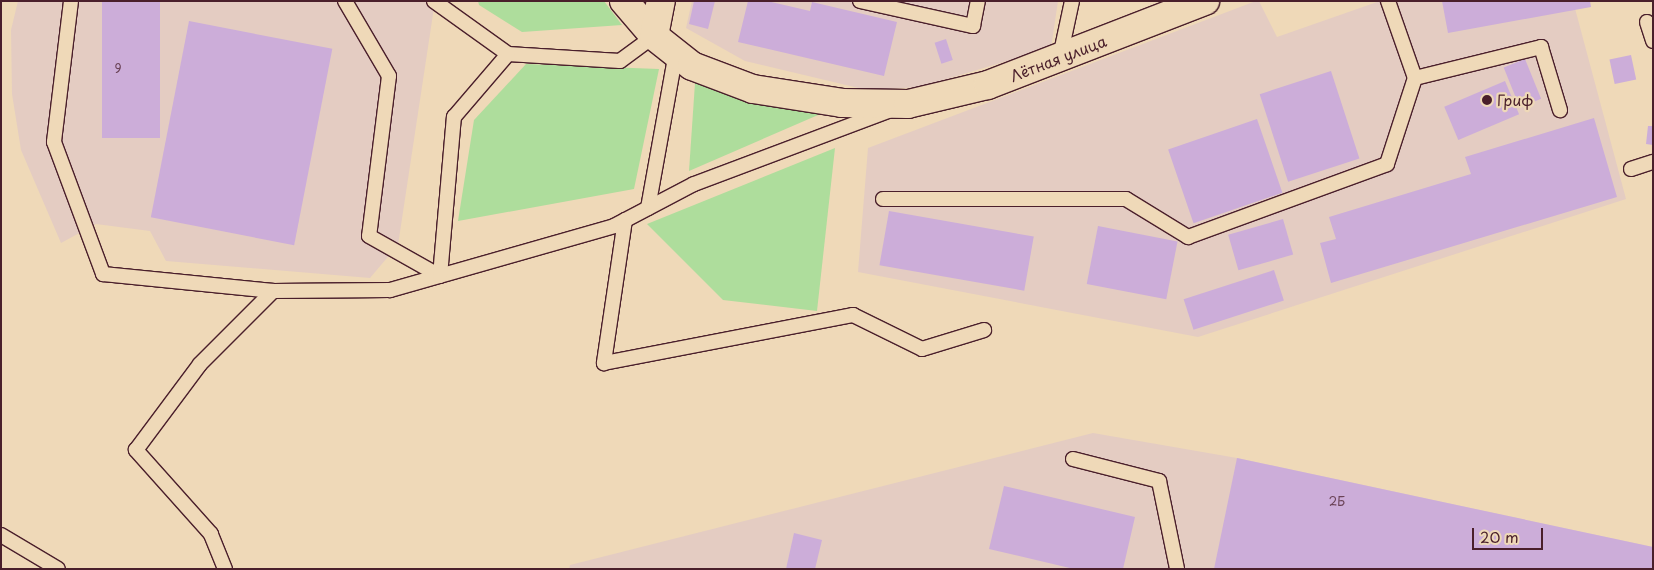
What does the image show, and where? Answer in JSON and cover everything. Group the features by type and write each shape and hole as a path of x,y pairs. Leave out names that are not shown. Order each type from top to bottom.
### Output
{"street":[{"name":"Лётная улица","path":"624,1 654,36 692,66 753,89 842,103 908,104 988,85 1205,1"},
{"path":"654,36 661,1"}],"lane":[{"path":"70,1 54,142 102,274 274,291 390,290 625,220 694,184 908,104"},
{"path":"345,1 389,76 369,236 440,276"},
{"path":"434,1 508,54 620,61 654,36"},
{"path":"860,1 973,26 978,1"},
{"path":"1060,57 1072,1"},
{"path":"883,199 1126,199 1188,237 1387,164 1415,78 1388,1"},
{"path":"1647,22 1653,41"},
{"path":"1415,78 1541,48 1560,110"},
{"path":"648,208 676,53"},
{"path":"440,276 454,117 508,54"},
{"path":"1631,169 1653,162"},
{"path":"625,220 604,363 853,314 922,349 984,330"},
{"path":"226,569 211,534 136,450 200,364 274,291"},
{"path":"1073,459 1159,480 1177,569"},
{"path":"1,535 58,569"}],"shaded area":[{"path":"18,1 435,1 398,245 370,278 166,261 150,231 96,224 61,243 21,150 12,94 11,30"},
{"path":"692,1 1058,1 1051,48 920,87 867,90 745,61 686,28"},
{"path":"1259,1 1277,37 1380,1 1573,1 1626,199 1198,337 858,272 868,148"},
{"path":"1093,433 1237,458 1653,547 1653,569 569,569 570,565"}],"green space":[{"path":"478,1 604,1 622,25 522,32 479,5"},
{"path":"526,64 659,69 634,189 458,221 474,120"},
{"path":"695,83 825,112 689,171"},
{"path":"835,148 817,311 723,300 647,224"}],"building":[{"path":"102,1 160,1 160,138 102,138"},
{"path":"694,1 715,1 708,29 689,24"},
{"path":"748,1 767,1 810,11 812,2 897,22 884,76 738,42"},
{"path":"1442,1 1590,1 1591,7 1448,33"},
{"path":"189,21 332,49 294,245 151,217"},
{"path":"946,39 953,60 941,64 935,43"},
{"path":"1631,55 1636,79 1615,84 1609,60"},
{"path":"1525,59 1541,99 1520,107 1504,68"},
{"path":"1331,71 1359,158 1288,182 1260,94"},
{"path":"1505,81 1519,114 1458,140 1444,107"},
{"path":"1594,118 1617,197 1331,283 1320,243 1336,239 1329,217 1471,174 1465,157"},
{"path":"1257,119 1282,193 1194,223 1168,150"},
{"path":"1648,126 1653,126 1653,145 1646,144"},
{"path":"889,211 1034,237 1024,291 879,265"},
{"path":"1283,219 1293,255 1238,270 1228,235"},
{"path":"1098,226 1178,241 1166,299 1087,284"},
{"path":"1274,270 1284,300 1194,330 1184,299"},
{"path":"1237,458 1653,547 1653,569 1214,569"},
{"path":"1004,486 1135,517 1123,569 1074,569 989,549"},
{"path":"794,533 822,540 815,569 786,569"}],"place":[{"name":"Гриф","path":"1487,100"}]}
